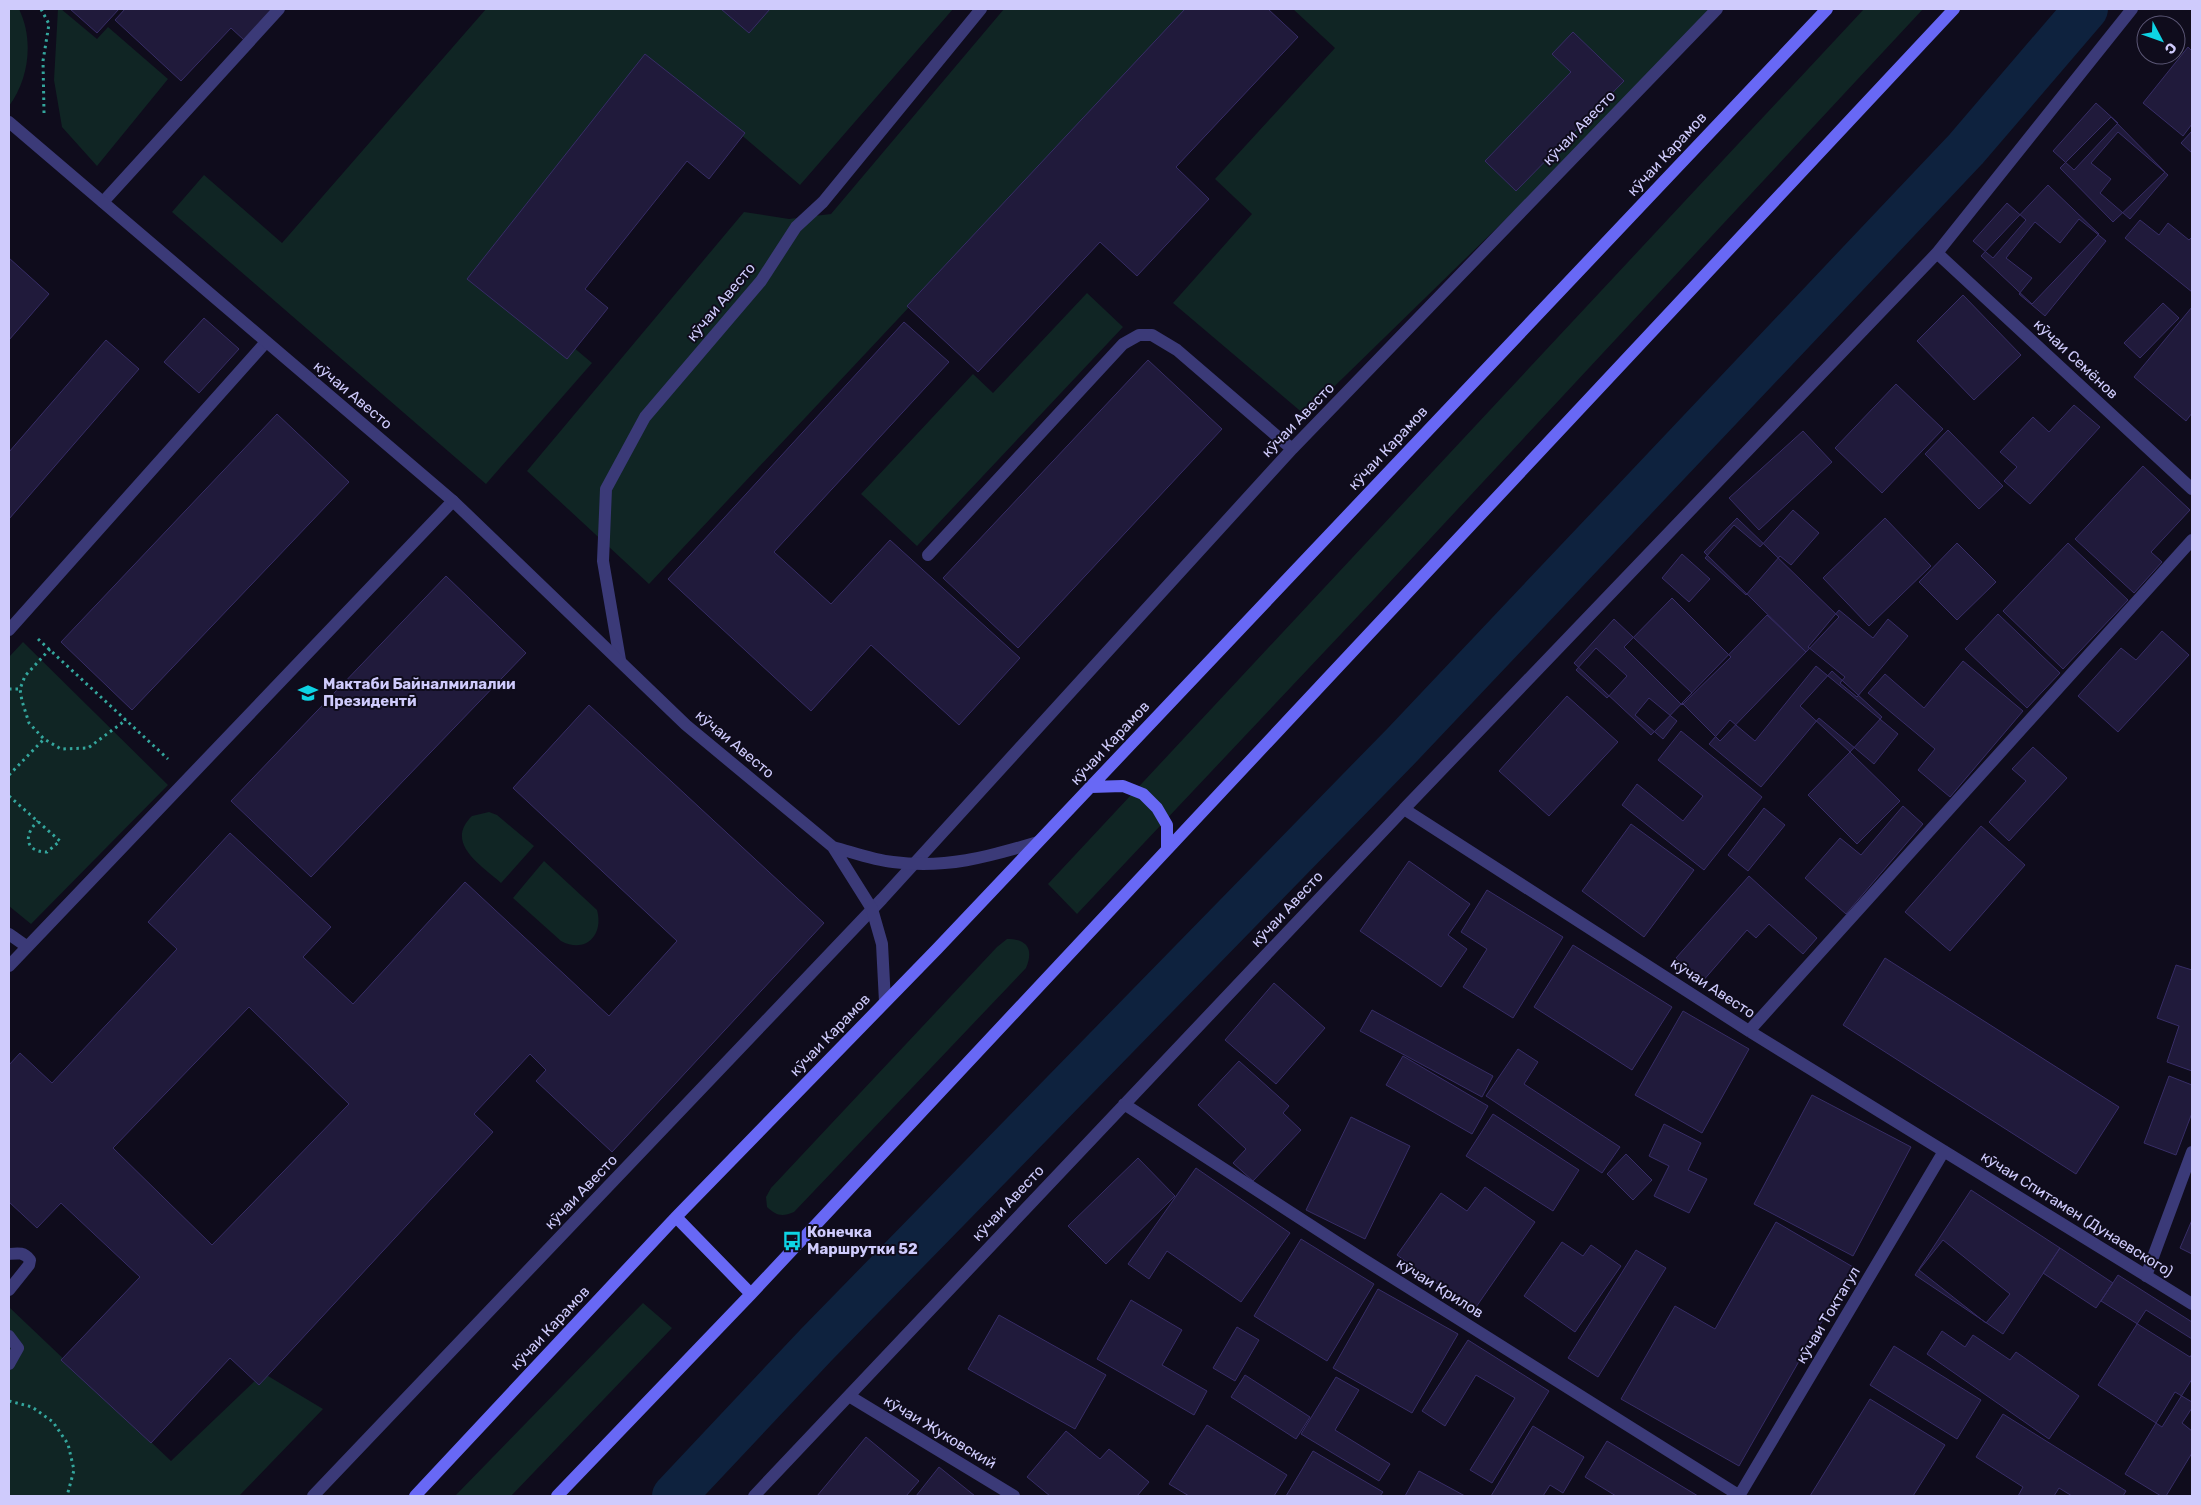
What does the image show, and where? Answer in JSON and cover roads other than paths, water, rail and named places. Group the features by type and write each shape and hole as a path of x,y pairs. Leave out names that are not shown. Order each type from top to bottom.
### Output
{"main road":[{"name":"кӯчаи Карамов","path":"415,1496 676,1217 1038,842 1826,9"},
{"path":"557,1496 752,1294 1954,9"},
{"path":"1091,786 1123,786 1143,794 1157,808 1167,826 1167,849"},
{"path":"676,1217 752,1294"}],"street":[{"path":"103,202 280,9"},
{"name":"кӯчаи Авесто","path":"620,660 603,561 606,489 645,417 761,281 796,227 823,202 981,9"},
{"name":"кӯчаи Авесто","path":"313,1496 872,910 1292,449 1716,9"},
{"path":"1404,809 1937,253 2132,9"},
{"name":"кӯчаи Авесто","path":"9,122 453,501 686,725 833,847 872,910 882,944 885,1002"},
{"name":"кӯчаи Семёнов","path":"1937,253 2192,490"},
{"path":"928,555 1123,344 1139,335 1152,335 1177,350 1292,449"},
{"path":"13,625 266,342"},
{"path":"9,966 26,946 453,501"},
{"path":"1750,1031 2192,540"},
{"name":"кӯчаи Авесто","path":"754,1496 1404,809 1750,1031 1944,1151"},
{"name":"кӯчаи Авесто","path":"833,847 892,862 942,864 987,857 1038,842"},
{"path":"9,934 26,946"},
{"name":"кӯчаи Крилов","path":"1124,1104 1347,1249 1739,1496"},
{"name":"кӯчаи Спитамен (Дунаевского)","path":"1944,1151 2192,1304"},
{"name":"кӯчаи Токтагул","path":"1739,1496 1944,1151"},
{"path":"2146,1276 2192,1152"},
{"path":"9,1254 20,1253 27,1255 30,1260 9,1290"},
{"path":"9,1336 18,1348 9,1364"},
{"name":"кӯчаи Жуковский","path":"849,1396 1014,1496"}],"waterway":[{"path":"674,1496 817,1344 1403,744 1966,149 2086,9"}],"place":[{"name":"Мактаби Байналмилалии Президентӣ","path":"308,693"},
{"name":"Конечка Маршрутки 52","path":"792,1241"}]}
